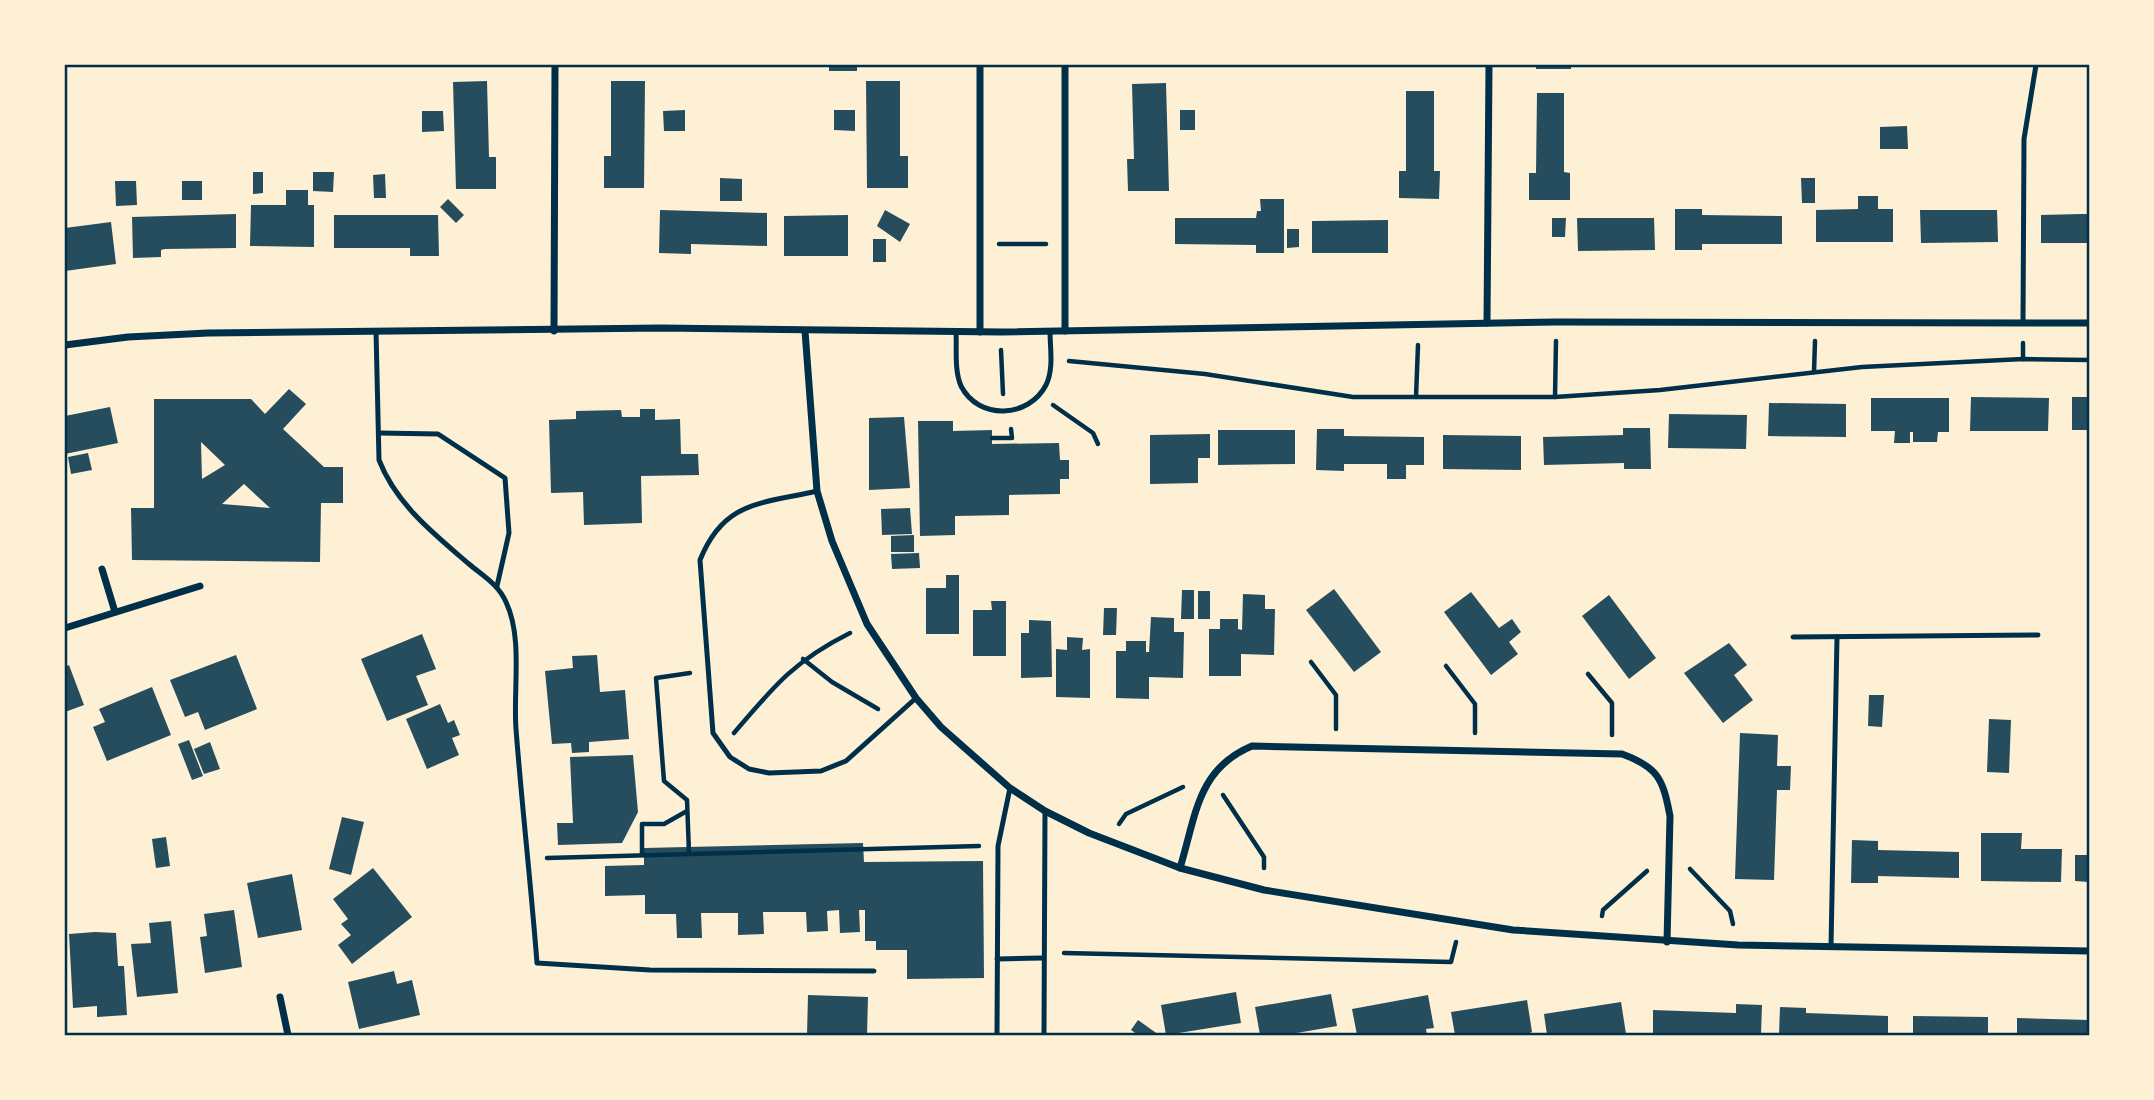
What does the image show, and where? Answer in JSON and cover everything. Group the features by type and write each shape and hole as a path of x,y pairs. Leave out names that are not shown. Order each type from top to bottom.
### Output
{"street":[{"path":"554,331 555,65"},
{"path":"979,332 980,65"},
{"path":"1065,65 1065,331"},
{"path":"1487,323 1489,65"},
{"path":"65,345 128,337 208,333 376,331 661,328 979,332 1487,323 2089,323"},
{"path":"805,331 817,491 832,541 867,624 916,698 941,727 1010,788 1045,811 1089,833 1180,868 1278,893 1460,924 1565,936 1667,942 2089,951"},
{"path":"102,569 115,612"},
{"path":"65,628 200,586"},
{"path":"1180,868 1206,783 1227,758 1252,746 1611,752 1652,767 1666,796 1670,816 1667,942"},
{"path":"280,996 288,1035"}],"lane":[{"path":"2023,323 2024,139 2036,65"},
{"path":"376,331 379,460 395,492 428,529 496,586 507,603 513,634 516,727 537,963 650,971 874,971"},
{"path":"957,331 957,375 970,398 981,406 1007,412 1019,409 1039,396 1047,382 1050,331"},
{"path":"379,433 438,434 505,478 509,533 496,586"},
{"path":"817,491 736,510 708,541 700,560 713,733 730,757 749,769 769,773 821,771 846,761 916,698"},
{"path":"1793,637 2038,635"},
{"path":"1831,947 1837,637"},
{"path":"997,1035 998,846 1010,788"},
{"path":"1044,1035 1045,811"},
{"path":"998,959 1044,955"}],"path":[{"path":"980,244 1065,244"},
{"path":"2023,343 2023,359"},
{"path":"1814,350 1814,372"},
{"path":"1555,397 1556,355"},
{"path":"1416,397 1417,357"},
{"path":"1050,360 1205,374 1353,397 1555,397 1660,390 1814,372 2023,359 2089,360"},
{"path":"1039,396 1093,433 1098,444"},
{"path":"723,747 775,684 803,659 867,624"},
{"path":"803,659 832,682 895,718"},
{"path":"1311,662 1336,695 1336,748"},
{"path":"1446,666 1475,704 1476,750"},
{"path":"689,853 687,800 664,780 656,677 708,671"},
{"path":"1588,674 1612,704 1611,752"},
{"path":"642,855 642,824 664,824 687,811"},
{"path":"561,857 998,846"},
{"path":"1044,955 1451,962 1460,924"}],"building":[{"path":"829,65 857,65 857,71 829,71"},
{"path":"1536,65 1571,65 1571,69 1536,69"},
{"path":"487,81 489,157 496,157 496,189 456,189 453,82"},
{"path":"611,81 645,81 644,188 604,188 604,156 611,156"},
{"path":"866,81 900,81 900,156 908,156 908,188 867,188"},
{"path":"1166,83 1169,191 1128,191 1127,159 1134,159 1132,84"},
{"path":"1406,91 1434,91 1434,171 1440,171 1439,199 1399,198 1399,171 1406,171"},
{"path":"1537,93 1564,93 1564,172 1570,173 1570,200 1529,200 1529,173 1536,173"},
{"path":"685,110 685,131 664,131 663,111"},
{"path":"834,110 855,110 855,131 834,130"},
{"path":"1180,110 1195,110 1195,130 1180,130"},
{"path":"422,111 443,111 444,131 422,132"},
{"path":"1907,126 1908,149 1880,149 1880,127"},
{"path":"253,172 263,172 263,193 253,194"},
{"path":"313,172 334,172 333,192 313,191"},
{"path":"385,174 386,198 374,198 373,175"},
{"path":"720,178 742,179 742,201 720,201"},
{"path":"1801,178 1815,178 1815,203 1802,203"},
{"path":"115,181 136,181 137,205 116,206"},
{"path":"182,181 202,181 202,200 182,200"},
{"path":"286,190 308,190 308,205 314,205 314,247 250,246 251,205 286,205"},
{"path":"1858,196 1878,196 1878,209 1893,209 1893,242 1816,242 1816,210 1858,209"},
{"path":"448,199 464,215 456,223 440,207"},
{"path":"1260,199 1284,199 1284,253 1256,253 1256,245 1175,244 1175,218 1256,218 1257,211 1261,211"},
{"path":"1675,209 1702,209 1702,215 1782,216 1782,244 1702,244 1702,250 1675,250"},
{"path":"660,210 767,213 767,246 691,244 691,254 659,253"},
{"path":"885,210 910,224 900,242 877,226"},
{"path":"1920,210 1997,210 1998,242 1921,243"},
{"path":"236,214 236,248 165,249 161,250 161,257 133,258 132,217"},
{"path":"2089,214 2089,243 2041,243 2041,215"},
{"path":"334,215 438,215 439,256 410,256 410,248 334,248"},
{"path":"848,215 848,256 784,256 784,216"},
{"path":"1552,218 1566,218 1565,237 1552,237"},
{"path":"1577,218 1654,218 1655,250 1578,251"},
{"path":"1388,220 1388,253 1312,253 1312,221"},
{"path":"111,222 116,264 65,271 65,228"},
{"path":"1287,229 1299,229 1299,247 1287,248"},
{"path":"873,239 886,239 886,262 873,262"},
{"path":"289,389 306,404 283,429 324,467 343,467 343,503 321,503 320,562 132,560 131,508 154,508 154,399 251,399 265,414","holes":["201,442 225,465 202,479","244,484 270,508 222,504"]},
{"path":"1971,397 2049,398 2048,431 1970,431"},
{"path":"2072,397 2089,397 2089,430 2072,430"},
{"path":"1871,398 1949,398 1949,432 1938,432 1937,442 1913,442 1913,432 1910,432 1910,443 1894,443 1895,431 1871,431"},
{"path":"1769,403 1846,404 1846,437 1768,436"},
{"path":"110,407 118,443 65,454 65,416"},
{"path":"640,409 655,409 655,420 680,419 681,454 698,454 699,475 641,476 642,523 584,525 583,492 551,493 549,420 576,419 576,411 621,410 622,417 640,417"},
{"path":"1669,414 1747,415 1746,449 1668,448"},
{"path":"904,417 910,488 869,490 869,418"},
{"path":"918,421 953,421 953,431 992,430 992,444 1059,443 1060,460 1069,460 1069,479 1060,479 1060,494 1009,495 1009,515 955,516 955,535 920,536"},
{"path":"1623,428 1650,428 1651,469 1624,469 1624,463 1544,465 1543,437 1623,435"},
{"path":"1317,429 1344,429 1344,436 1424,437 1424,465 1406,465 1406,479 1387,479 1387,464 1344,464 1344,471 1316,470"},
{"path":"1218,430 1295,430 1295,464 1218,465"},
{"path":"1210,434 1210,458 1198,458 1198,483 1150,484 1150,435"},
{"path":"1443,435 1521,436 1521,470 1443,469"},
{"path":"88,453 92,470 71,474 68,457"},
{"path":"910,508 912,534 882,535 881,509"},
{"path":"914,535 914,552 891,552 891,536"},
{"path":"919,553 920,568 892,569 891,554"},
{"path":"946,575 959,575 959,634 926,634 926,588 946,588"},
{"path":"1334,589 1381,652 1354,672 1306,610"},
{"path":"1182,590 1194,590 1194,619 1181,619"},
{"path":"1198,591 1210,591 1210,619 1198,619"},
{"path":"1471,592 1499,628 1512,619 1521,632 1509,642 1518,654 1491,675 1444,612"},
{"path":"1243,594 1265,595 1265,609 1275,609 1274,655 1241,654 1241,676 1209,676 1209,629 1220,629 1220,619 1238,619 1238,629 1242,630"},
{"path":"1609,595 1656,658 1629,679 1582,616"},
{"path":"991,601 1006,601 1006,656 973,656 973,610 992,610"},
{"path":"1104,608 1117,608 1116,635 1103,635"},
{"path":"1151,617 1174,618 1174,632 1184,632 1183,678 1149,677 1149,699 1116,698 1116,651 1126,651 1126,641 1146,641 1146,652 1149,652"},
{"path":"1029,620 1051,621 1052,677 1021,678 1021,633 1029,633"},
{"path":"422,634 436,669 416,676 428,705 387,721 361,659"},
{"path":"1067,637 1083,638 1082,650 1090,649 1090,698 1056,697 1056,649 1067,650"},
{"path":"1729,643 1747,665 1734,675 1753,700 1723,723 1684,673"},
{"path":"236,655 257,709 205,730 198,712 185,717 170,680"},
{"path":"597,655 600,692 625,690 629,739 589,742 589,752 572,753 571,743 552,744 545,671 573,668 572,656"},
{"path":"69,665 84,705 65,712 65,667"},
{"path":"152,687 171,735 107,761 93,727 105,722 99,709"},
{"path":"1869,695 1884,695 1882,727 1868,726"},
{"path":"440,704 448,723 454,720 460,735 452,738 459,755 427,769 406,719"},
{"path":"1989,719 2011,720 2009,773 1987,772"},
{"path":"1740,733 1778,735 1777,766 1791,766 1790,790 1777,790 1774,880 1735,879"},
{"path":"189,740 203,776 192,780 178,744"},
{"path":"210,742 220,769 204,774 194,749"},
{"path":"633,755 638,812 622,843 558,845 557,823 573,823 570,757"},
{"path":"342,817 364,822 351,875 329,869"},
{"path":"1981,833 2022,833 2021,849 2062,849 2061,882 1981,881"},
{"path":"166,837 170,866 156,868 152,839"},
{"path":"1852,840 1878,841 1878,850 1959,852 1959,878 1878,876 1878,883 1851,883"},
{"path":"863,843 864,862 983,861 984,978 907,979 907,950 876,950 876,941 865,941 865,910 859,910 860,932 840,933 839,910 827,911 828,931 807,932 806,912 763,912 764,934 738,935 738,913 701,913 702,938 677,938 676,914 645,914 645,895 605,896 605,866 644,865 644,848"},
{"path":"2075,855 2089,855 2089,882 2075,881"},
{"path":"373,868 412,917 352,964 338,945 351,935 341,924 348,919 333,899"},
{"path":"292,874 302,930 258,938 247,883"},
{"path":"234,910 242,967 205,973 200,937 207,936 204,914"},
{"path":"171,921 178,993 137,997 131,944 151,943 149,923"},
{"path":"116,933 118,966 124,966 127,1015 97,1017 97,1006 73,1008 69,934"},
{"path":"394,971 397,984 412,980 420,1015 359,1029 348,982"},
{"path":"1236,992 1241,1023 1166,1035 1161,1005"},
{"path":"1331,994 1337,1026 1285,1035 1260,1035 1255,1007"},
{"path":"808,995 868,997 867,1035 807,1035"},
{"path":"1428,995 1434,1028 1426,1029 1427,1035 1357,1035 1352,1009"},
{"path":"1527,1000 1532,1032 1525,1035 1455,1035 1451,1012"},
{"path":"1621,1002 1626,1034 1547,1035 1544,1014"},
{"path":"1736,1004 1762,1005 1761,1035 1653,1035 1653,1010 1736,1013"},
{"path":"1780,1007 1806,1008 1806,1013 1888,1016 1888,1035 1779,1035"},
{"path":"1913,1016 1988,1017 1988,1035 1913,1035"},
{"path":"2017,1018 2089,1020 2089,1035 2017,1035"},
{"path":"1138,1020 1159,1035 1138,1035 1131,1030"}]}
